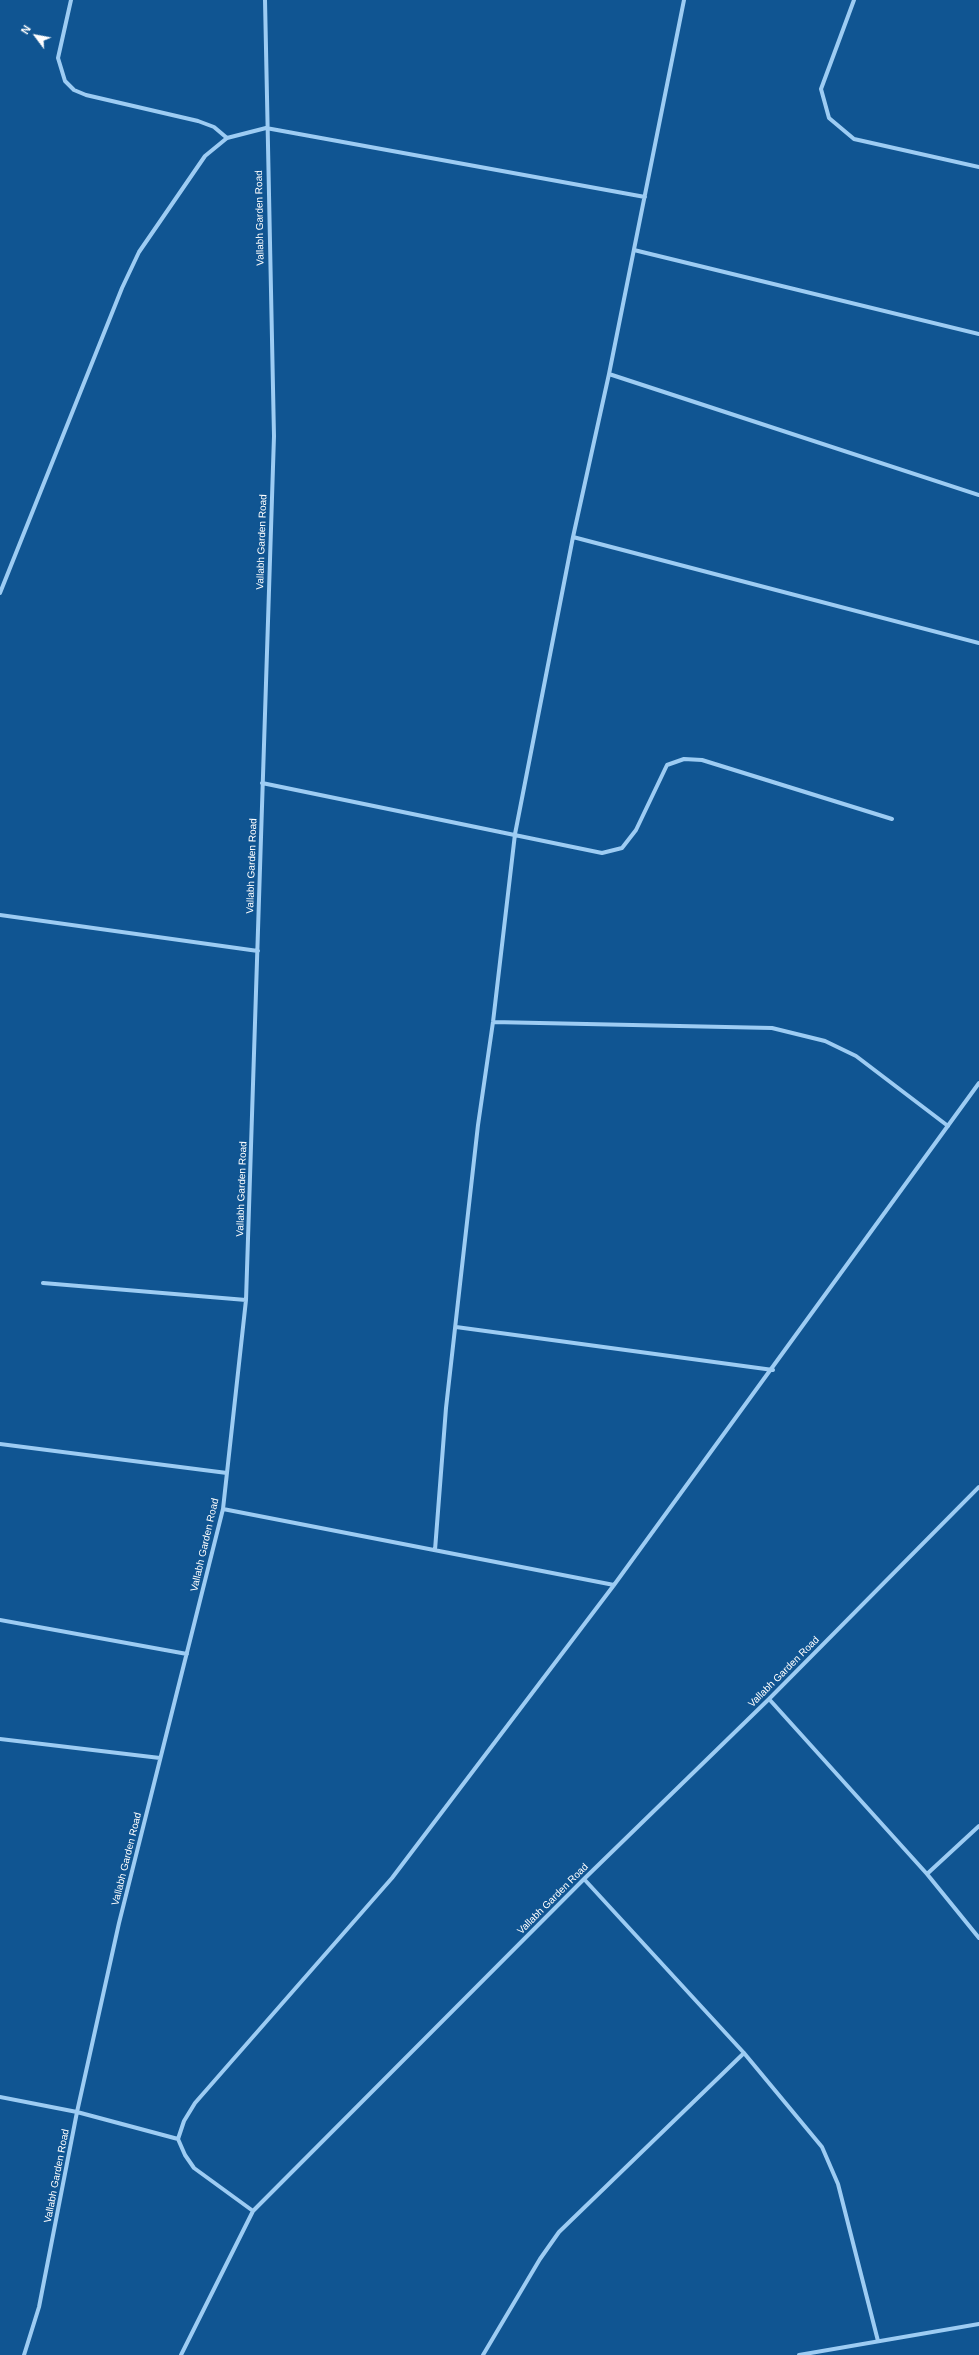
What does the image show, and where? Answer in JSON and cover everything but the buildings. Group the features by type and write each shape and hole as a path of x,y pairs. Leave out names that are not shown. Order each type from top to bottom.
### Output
{"street":[{"path":"71,0 58,58 64,81 74,90 86,95 198,121 214,127 227,138"},
{"name":"Vallabh Garden Road","path":"24,2355 39,2307 78,2112 119,1923 223,1509 246,1300 274,436 264,0"},
{"path":"435,1550 446,1408 478,1125 493,1022 516,834 573,537 609,374 684,0"},
{"path":"854,0 821,89 829,118 854,139 979,167"},
{"path":"0,593 122,288 139,252 205,156 227,138 266,128 645,197"},
{"path":"634,250 979,334"},
{"path":"609,374 979,495"},
{"path":"573,537 979,643"},
{"path":"262,783 516,834 602,853 622,848 636,830 667,765 684,759 702,760 892,819"},
{"path":"0,915 258,950"},
{"path":"493,1022 772,1028 825,1041 856,1056 948,1126"},
{"path":"253,2211 194,2168 185,2155 178,2139 184,2121 195,2103 392,1878 614,1585 772,1370 979,1083"},
{"path":"43,1283 246,1300"},
{"path":"456,1327 772,1370"},
{"path":"0,1444 227,1472"},
{"name":"Vallabh Garden Road","path":"181,2355 253,2211 584,1879 769,1699 979,1487"},
{"path":"223,1509 614,1585"},
{"path":"0,1620 187,1654"},
{"path":"769,1699 927,1874 979,1938"},
{"path":"0,1739 160,1758"},
{"path":"927,1874 979,1826"},
{"path":"584,1879 744,2053 822,2147 838,2184 878,2341"},
{"path":"483,2355 540,2259 559,2232 744,2053"},
{"path":"0,2097 78,2112 178,2139"},
{"path":"799,2355 979,2324"}]}
